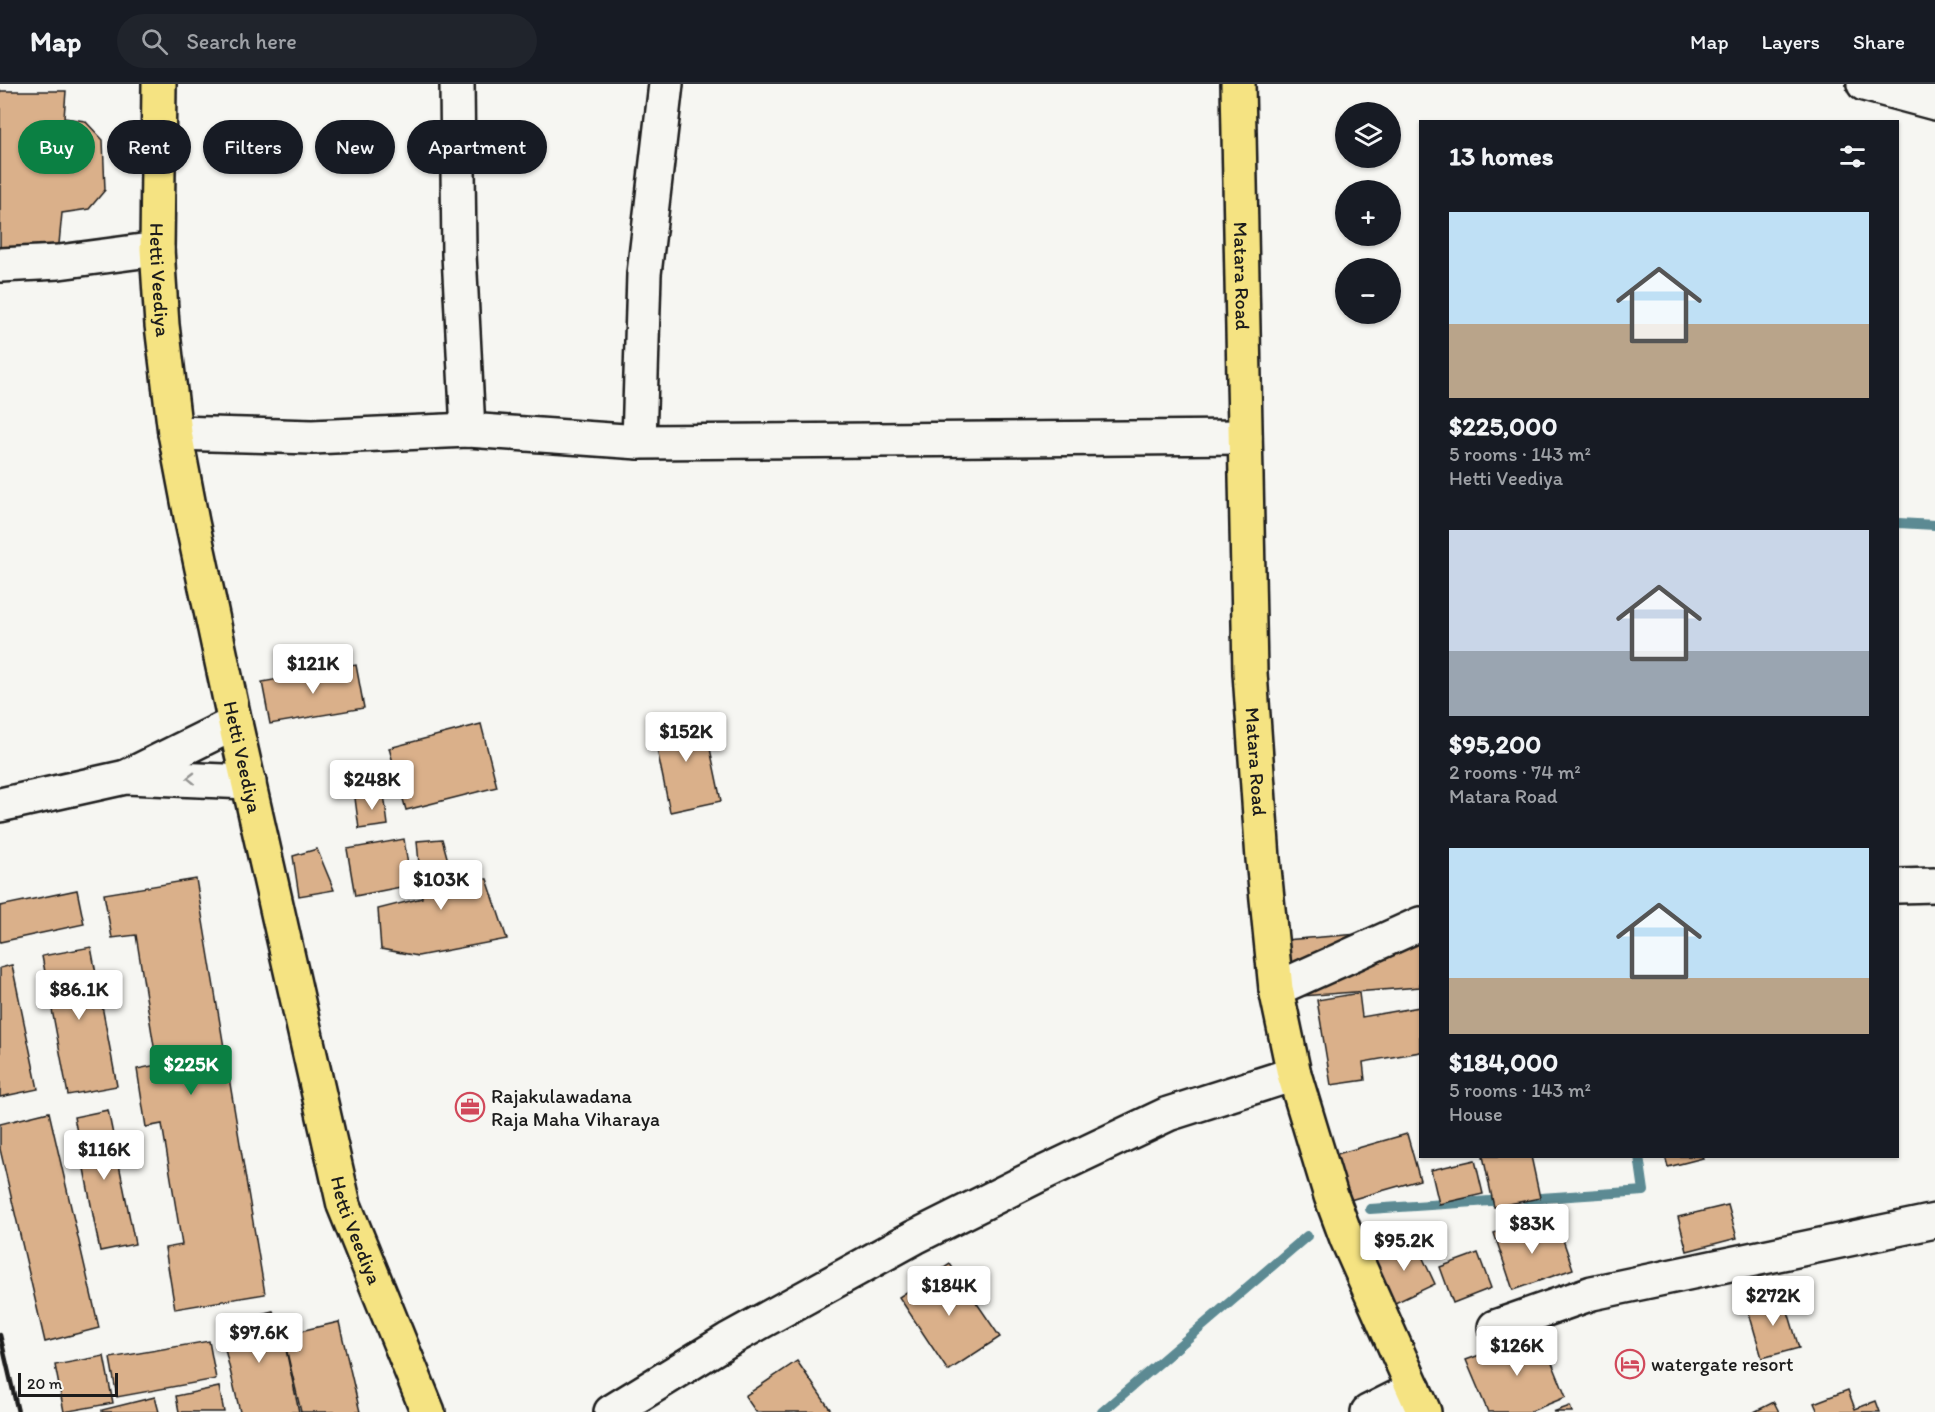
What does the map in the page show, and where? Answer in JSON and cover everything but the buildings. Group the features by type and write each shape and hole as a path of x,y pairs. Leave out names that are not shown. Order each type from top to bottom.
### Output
{"main road":[{"name":"Hetti Veediya","path":"159,84 157,249 175,433 235,723 344,1205 428,1412"},
{"name":"Matara Road","path":"1238,84 1250,673 1276,989 1294,1074 1331,1196 1347,1239 1419,1400"}],"street":[{"path":"457,84 459,254 468,430"},
{"path":"639,442 645,274 666,84"},
{"path":"1864,84 1935,103"},
{"path":"0,265 59,262 157,249"},
{"path":"175,433 312,437 468,430 639,442 1245,437"},
{"path":"0,805 126,777 235,723"},
{"path":"126,777 249,782"},
{"path":"1899,886 1935,885"},
{"path":"1276,989 1419,924"},
{"path":"611,1412 728,1340 915,1237 1027,1181 1168,1114 1294,1074"},
{"path":"1495,1327 1592,1293 1935,1221"},
{"path":"1368,1412 1419,1400"}],"waterway":[{"path":"1899,523 1935,525"},
{"path":"1526,1199 1644,1191 1639,1158"},
{"path":"1370,1209 1505,1200"},
{"path":"1102,1412 1307,1236"}],"railway":[{"path":"0,1335 18,1412"}],"place":[{"name":"Rajakulawadana Raja Maha Viharaya","path":"470,1107"},
{"name":"watergate resort","path":"1630,1364"}]}
